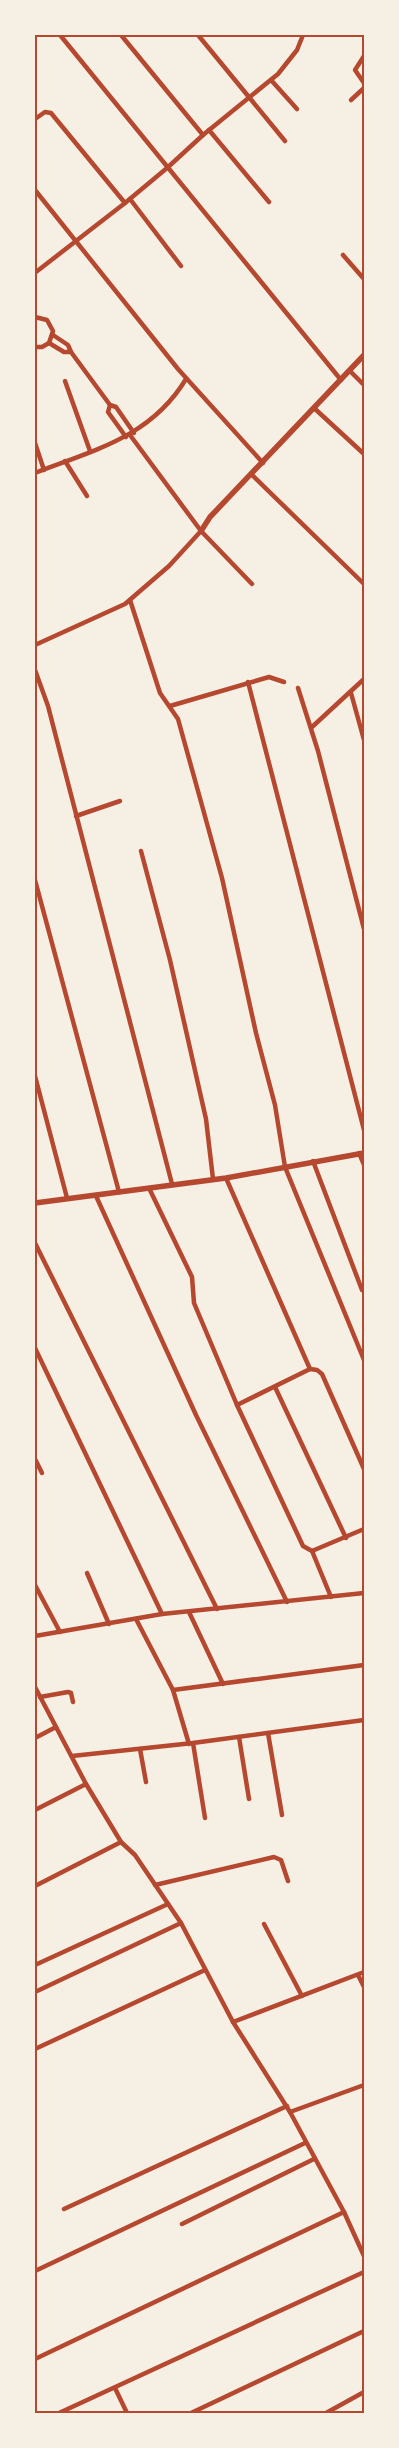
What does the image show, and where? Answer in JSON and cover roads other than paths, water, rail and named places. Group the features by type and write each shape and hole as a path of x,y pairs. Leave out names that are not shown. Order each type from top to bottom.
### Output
{"street":[{"path":"60,35 341,380"},
{"path":"121,35 203,135"},
{"path":"198,35 285,141"},
{"path":"36,272 130,199 248,96 270,80 294,55 303,35"},
{"path":"364,56 355,70 364,83"},
{"path":"270,80 297,109"},
{"path":"351,100 364,88"},
{"path":"35,119 45,112 51,113 125,203"},
{"path":"209,130 269,202"},
{"path":"35,190 186,379 263,463"},
{"path":"130,199 180,266"},
{"path":"343,255 364,278"},
{"path":"35,317 47,320 52,326 53,335 49,343 42,347 35,347"},
{"path":"53,335 68,345 110,406 116,407 130,435"},
{"path":"49,343 64,352 71,352"},
{"path":"35,645 82,626 130,600 151,584 201,531 210,517 350,372 364,355"},
{"path":"350,372 364,385"},
{"path":"35,473 130,435 150,422 186,379"},
{"path":"65,381 90,451"},
{"path":"110,406 108,412 130,435 201,531 252,584"},
{"path":"314,408 364,454"},
{"path":"35,443 44,470"},
{"path":"65,461 87,496"},
{"path":"252,475 364,584"},
{"path":"130,600 160,692 178,719 222,878 256,1033 275,1105 285,1168 364,1360"},
{"path":"35,670 48,706 172,1184"},
{"path":"170,706 269,677 284,682"},
{"path":"312,728 364,679"},
{"path":"248,682 364,1130"},
{"path":"298,688 312,728 364,929"},
{"path":"351,693 364,740"},
{"path":"76,816 120,801"},
{"path":"141,851 170,960 206,1119 213,1179"},
{"path":"35,880 119,1192"},
{"path":"35,1076 67,1198"},
{"path":"35,1203 226,1178 362,1153 364,1165"},
{"path":"313,1161 362,1290"},
{"path":"226,1178 310,1369"},
{"path":"149,1188 192,1277 194,1303 237,1405 303,1546 312,1551 331,1597"},
{"path":"96,1196 196,1415 287,1602"},
{"path":"35,1243 217,1609"},
{"path":"35,1348 162,1614"},
{"path":"237,1405 310,1369 317,1370 322,1374 364,1469"},
{"path":"275,1387 346,1538"},
{"path":"35,1459 42,1473"},
{"path":"312,1551 364,1529"},
{"path":"87,1573 109,1624"},
{"path":"35,1585 60,1632"},
{"path":"35,1636 162,1614 364,1593"},
{"path":"189,1612 223,1684"},
{"path":"136,1619 173,1690 191,1743 205,1818"},
{"path":"173,1690 364,1665"},
{"path":"35,1687 86,1784 121,1842 135,1855 181,1923 233,2022 287,2106 305,2143 344,2212 364,2256"},
{"path":"40,1697 68,1692 73,1702"},
{"path":"72,1756 240,1737 364,1720"},
{"path":"35,1738 56,1727"},
{"path":"268,1733 282,1815"},
{"path":"240,1737 249,1799"},
{"path":"140,1749 146,1782"},
{"path":"35,1810 86,1784"},
{"path":"35,1886 121,1842"},
{"path":"155,1885 274,1857 281,1860 288,1881"},
{"path":"35,1965 168,1904"},
{"path":"35,1992 181,1923"},
{"path":"264,1924 302,1996"},
{"path":"35,2049 205,1970"},
{"path":"233,2022 364,1972"},
{"path":"358,1975 364,1987"},
{"path":"290,2112 364,2085"},
{"path":"64,2209 287,2106"},
{"path":"35,2271 305,2143"},
{"path":"182,2224 314,2159"},
{"path":"35,2359 344,2212"},
{"path":"59,2413 364,2272"},
{"path":"191,2413 364,2331"},
{"path":"115,2388 127,2413"},
{"path":"326,2413 364,2392"}]}
